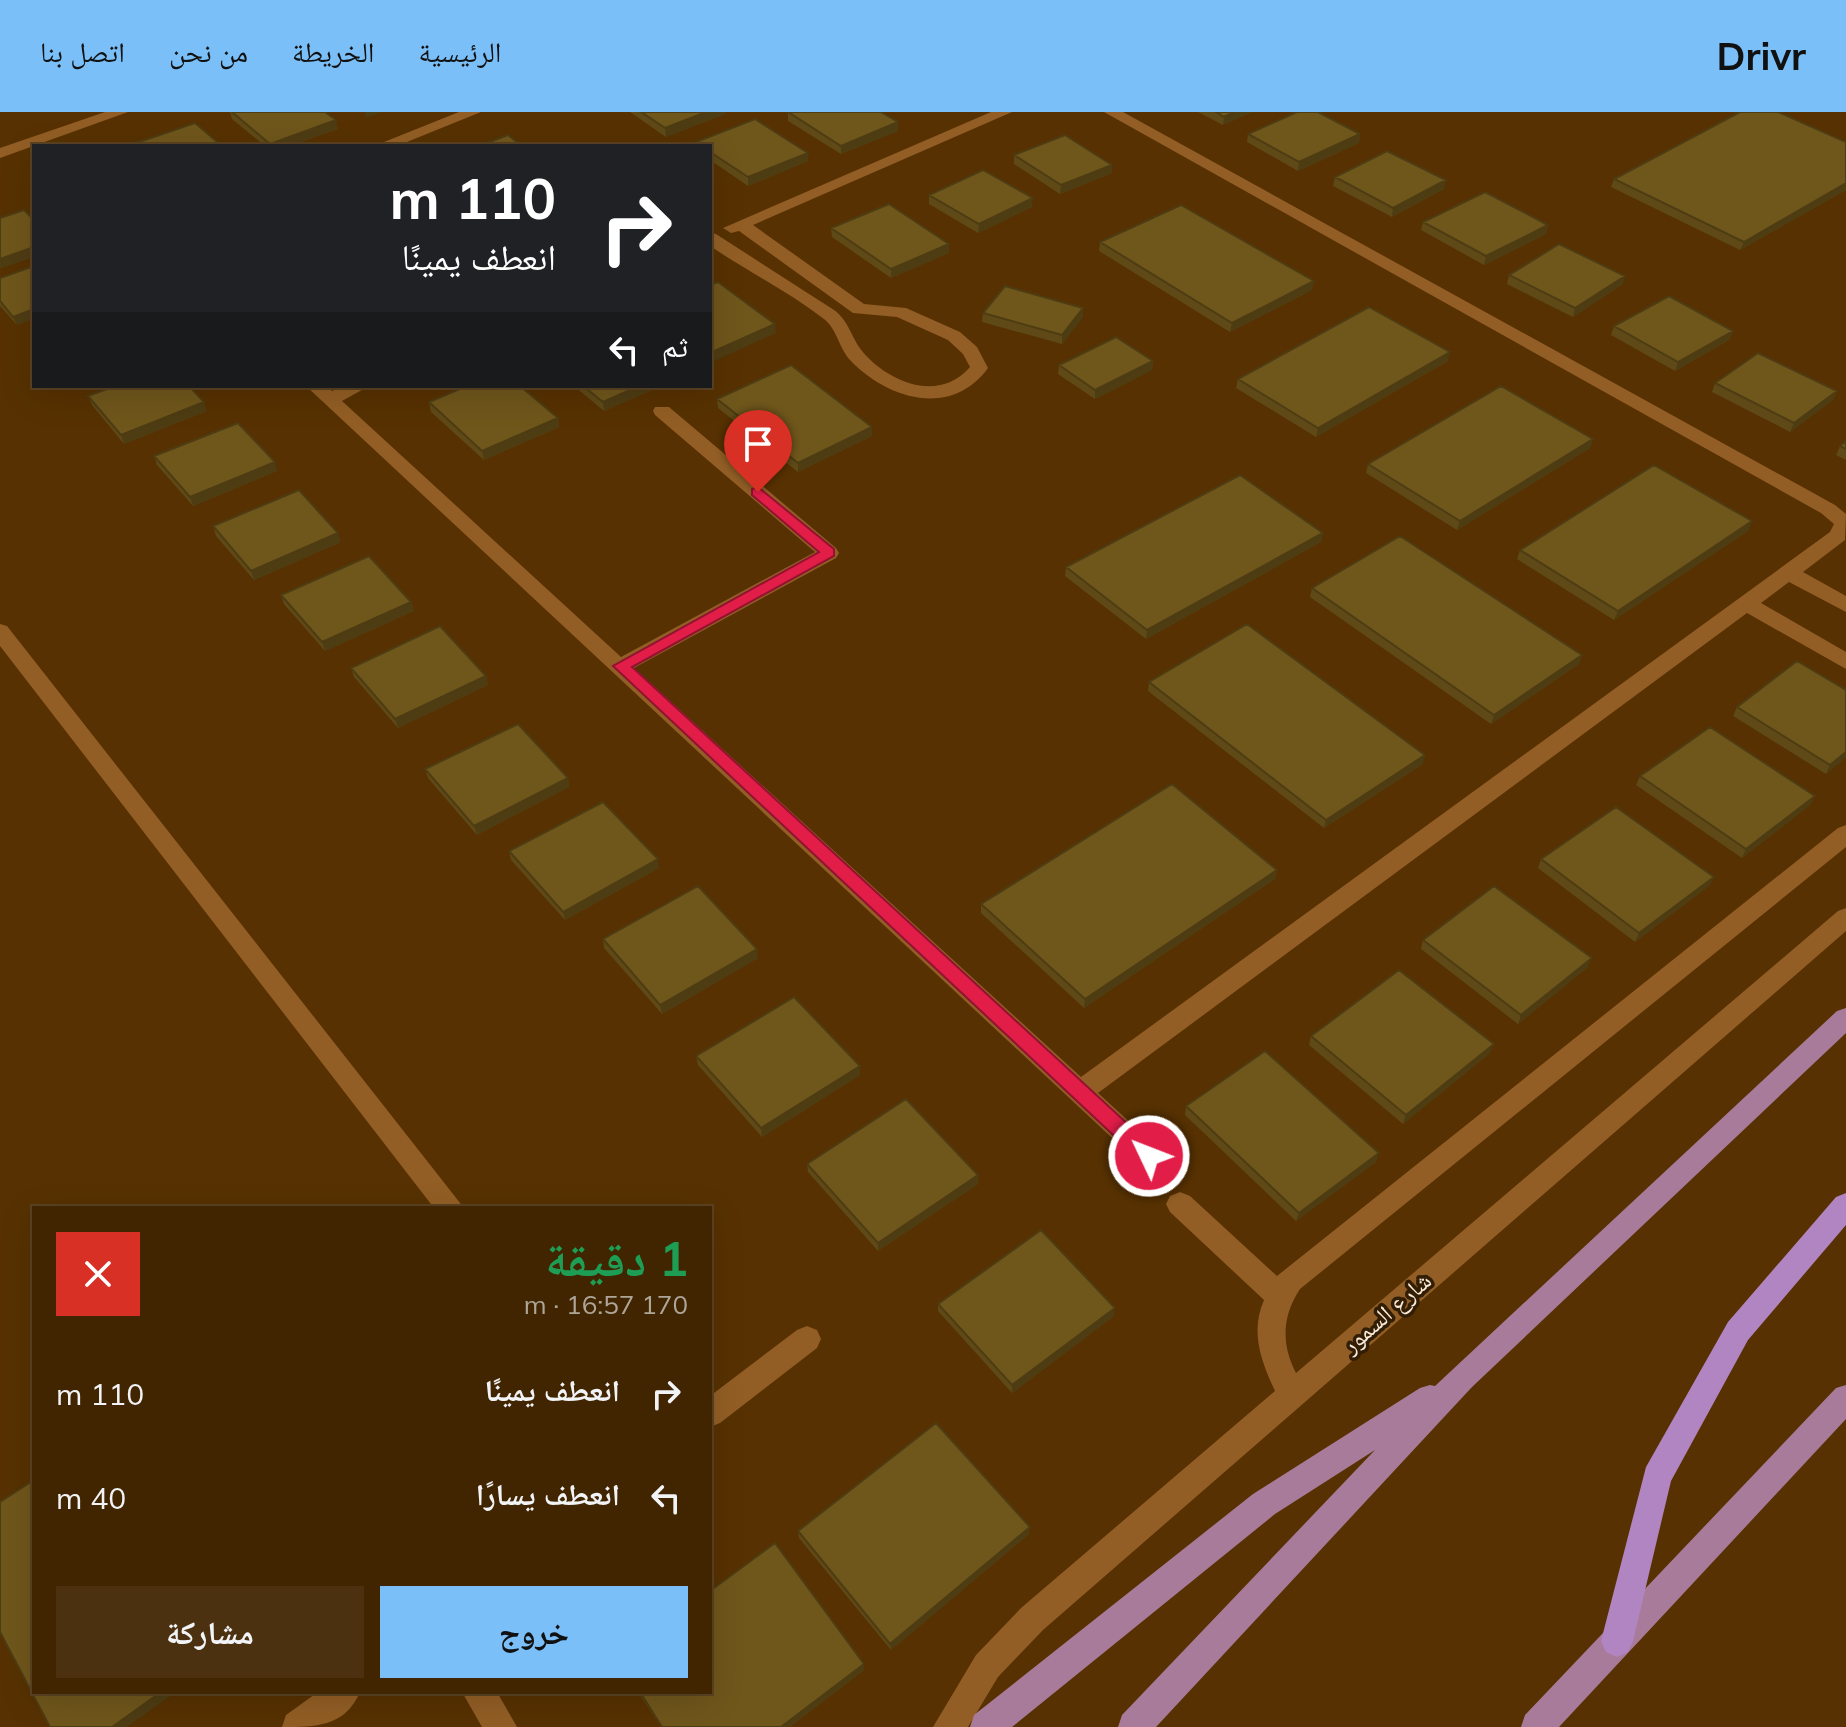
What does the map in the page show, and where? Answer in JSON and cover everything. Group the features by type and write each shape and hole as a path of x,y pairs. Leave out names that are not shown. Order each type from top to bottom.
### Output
{"highway":[{"path":"1617,1641 1657,1477 1738,1331 1846,1205"}],"main road":[{"path":"1134,1727 1462,1378 1846,1018"},
{"path":"986,1727 1264,1504 1462,1378"},
{"path":"1537,1727 1846,1398"}],"street":[{"path":"50,142 120,112"},
{"path":"387,144 473,112"},
{"path":"712,237 1004,112"},
{"path":"1080,1092 1838,536 1845,523 1828,509 1112,112"},
{"path":"0,153 32,146"},
{"path":"712,239 835,320 856,356 878,375 902,389 927,394 951,390 971,381 979,368 971,351 954,336 900,312 859,309 741,224"},
{"path":"322,393 349,388"},
{"path":"322,393 1149,1156"},
{"path":"621,666 829,553 662,411"},
{"path":"1788,572 1846,605"},
{"path":"1746,603 1846,662"},
{"path":"0,631 448,1206"},
{"path":"1292,1393 1280,1373 1270,1333 1279,1296 1290,1280 1846,834"},
{"name":"شارع السمور","path":"949,1727 987,1666 1032,1619 1846,917"},
{"path":"1180,1204 1279,1296"},
{"path":"712,1411 807,1339"},
{"path":"298,1727 341,1694"},
{"path":"479,1694 501,1727"}],"building":[{"path":"232,112 325,112 336,120 270,144"},
{"path":"641,112 706,112 665,128"},
{"path":"788,112 881,112 898,122 841,146"},
{"path":"1216,112 1234,112 1224,117"},
{"path":"1297,112 1318,112 1360,134 1299,162 1248,134"},
{"path":"1740,112 1778,112 1846,142 1846,183 1744,242 1614,179"},
{"path":"755,119 808,153 748,177 712,153 712,144 696,142"},
{"path":"195,123 220,144 133,144"},
{"path":"508,135 519,144 484,144"},
{"path":"1065,135 1112,165 1061,185 1014,155"},
{"path":"1387,151 1446,180 1393,208 1335,177"},
{"path":"983,170 1033,198 979,224 929,195"},
{"path":"1485,192 1548,225 1486,256 1423,222"},
{"path":"889,204 949,244 891,269 831,228"},
{"path":"1181,205 1314,281 1232,323 1100,242"},
{"path":"24,210 32,218 32,248 0,259 0,218"},
{"path":"1559,244 1625,276 1575,308 1509,275"},
{"path":"32,267 32,310 13,317 0,301 0,278"},
{"path":"718,282 775,324 712,352 712,284"},
{"path":"1005,286 1083,308 1062,335 983,313"},
{"path":"1669,296 1733,331 1678,362 1614,326"},
{"path":"1369,307 1450,352 1318,428 1238,379"},
{"path":"1116,337 1153,361 1095,390 1059,365"},
{"path":"1758,353 1837,391 1794,423 1715,383"},
{"path":"791,365 872,427 798,463 717,399"},
{"path":"1501,386 1593,439 1460,521 1368,464"},
{"path":"110,388 191,388 204,402 121,435 88,396"},
{"path":"462,388 522,388 558,418 482,451 429,402"},
{"path":"586,388 634,388 603,402"},
{"path":"238,423 275,462 190,497 154,456"},
{"path":"1654,465 1752,521 1618,611 1520,550"},
{"path":"1240,475 1323,533 1147,630 1066,567"},
{"path":"299,490 338,533 251,571 213,526"},
{"path":"1400,536 1582,655 1494,715 1312,588"},
{"path":"369,556 411,602 322,642 281,595"},
{"path":"1247,624 1425,755 1326,820 1149,682"},
{"path":"440,626 486,676 395,719 351,668"},
{"path":"1797,661 1846,690 1846,752 1830,765 1737,707"},
{"path":"518,724 568,778 474,826 425,769"},
{"path":"1710,727 1815,796 1746,849 1640,776"},
{"path":"1172,784 1277,870 1085,999 981,904"},
{"path":"603,802 658,859 563,912 509,851"},
{"path":"1616,807 1714,877 1639,933 1541,859"},
{"path":"698,886 757,949 660,1005 603,939"},
{"path":"1494,886 1592,958 1521,1015 1423,940"},
{"path":"1399,970 1494,1044 1406,1115 1311,1036"},
{"path":"794,997 860,1066 761,1128 696,1056"},
{"path":"1265,1051 1379,1153 1299,1213 1186,1106"},
{"path":"906,1099 978,1175 878,1243 807,1164"},
{"path":"1041,1230 1115,1308 1012,1385 938,1304"},
{"path":"936,1423 1030,1527 890,1644 798,1531"},
{"path":"32,1481 32,1693 0,1632 0,1502"},
{"path":"775,1543 864,1664 781,1727 662,1727 641,1694 712,1694 712,1590"},
{"path":"33,1694 158,1694 112,1727 50,1727"}],"route":[{"path":"758,492 829,553 621,666 1149,1156"}]}
